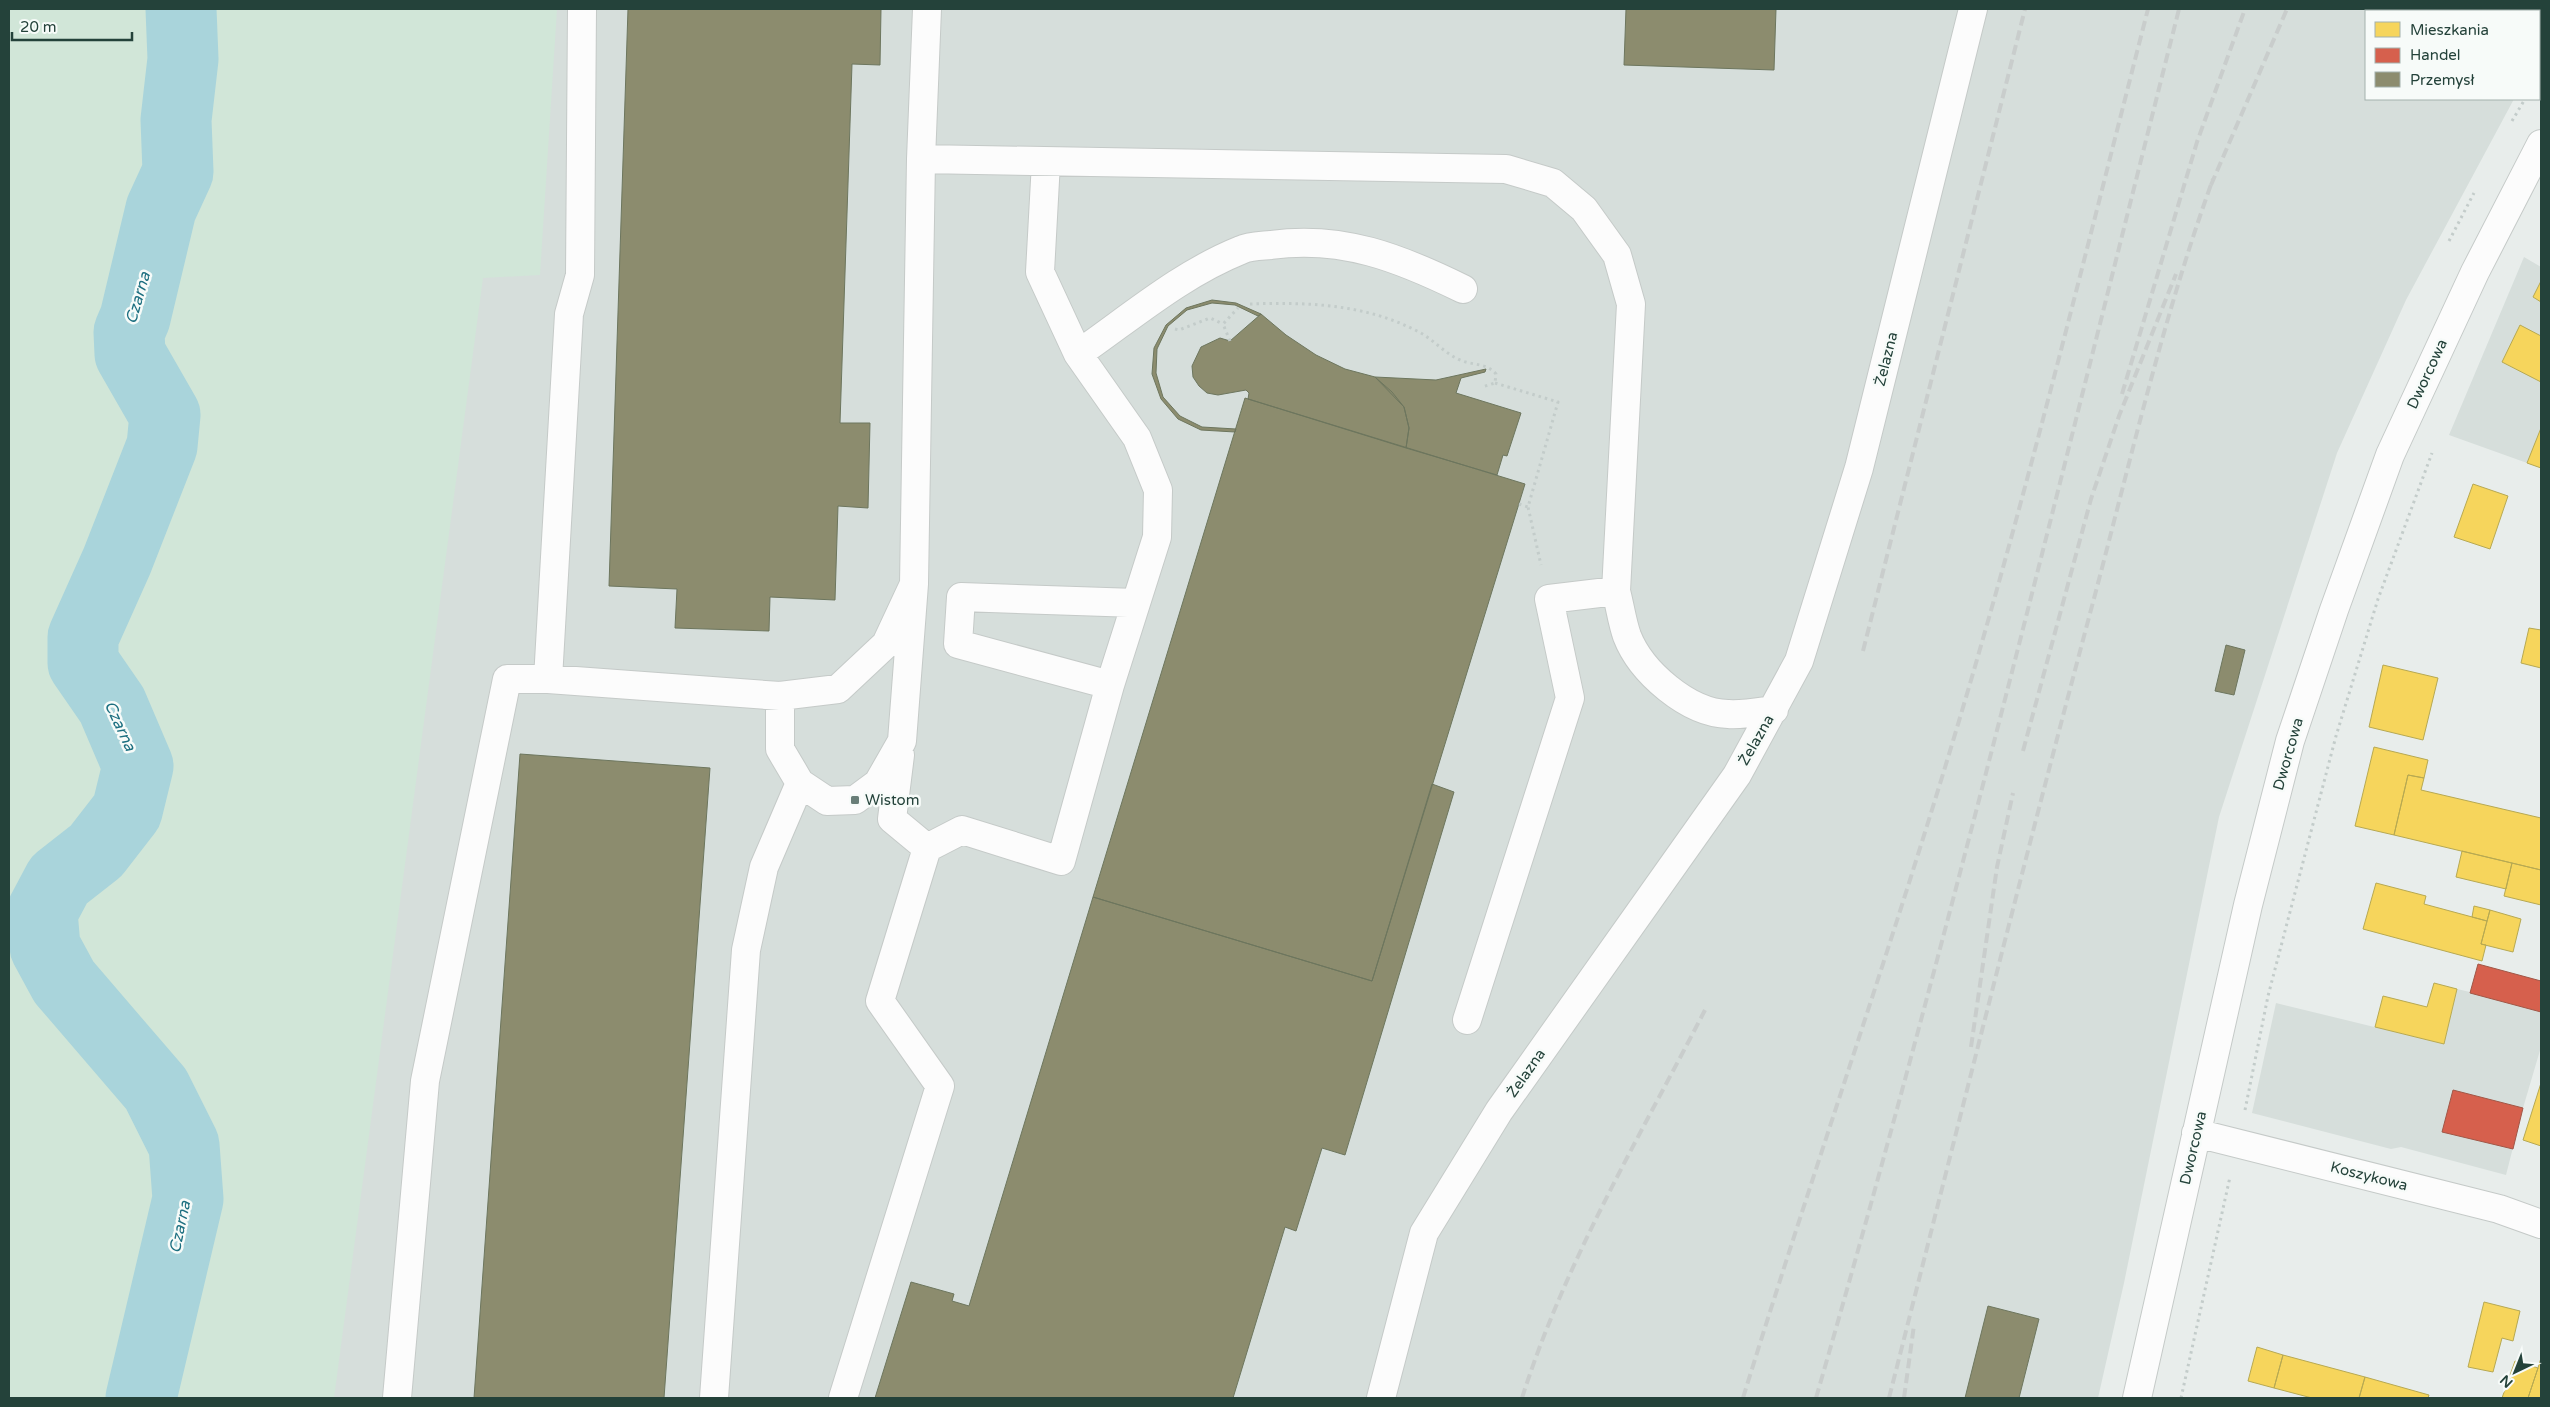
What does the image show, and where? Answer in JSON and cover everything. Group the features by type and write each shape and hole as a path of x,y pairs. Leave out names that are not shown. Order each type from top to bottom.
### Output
{"street":[{"path":"548,679 569,314 580,275 582,9"},
{"path":"926,848 892,819 902,741 914,584 921,159 927,9"},
{"name":"Żelazna","path":"1380,1398 1424,1233 1499,1111 1737,775 1799,661 1859,468 1973,9"},
{"name":"Dworcowa","path":"2137,1398 2248,905 2290,740 2334,610 2390,455 2474,272 2541,144"},
{"path":"921,159 1506,169 1554,183 1584,208 1616,255 1631,304 1616,592 1628,637 1654,678 1683,699 1707,710 1727,714 1774,710"},
{"path":"843,1398 940,1086 880,1001 926,848 962,830 1061,861 1110,685 1157,537 1158,490 1138,438 1078,354 1040,272 1046,162"},
{"path":"1078,354 1193,273 1243,249 1299,241 1356,247 1414,265 1463,289"},
{"path":"397,1398 425,1081 507,679 548,679 780,696 838,689 886,644 914,584"},
{"path":"1468,1020 1570,698 1549,599 1616,592"},
{"path":"1110,685 958,644 961,597 1136,603"},
{"path":"780,696 780,749 800,783 827,801 854,800 878,783 902,741"},
{"path":"714,1398 746,950 764,866 800,783"},
{"name":"Koszykowa","path":"2196,1133 2499,1209 2541,1224"}],"path":[{"path":"1250,304 1319,304 1386,317 1419,332 1459,360 1490,367 1496,374 1495,383"},
{"path":"1223,324 1238,308"},
{"path":"1175,329 1179,330 1210,318 1223,324 1230,340"},
{"path":"1482,387 1495,383 1558,402 1528,507 1549,599"},
{"path":"2243,1118 2268,996 2336,736 2378,599 2433,451"},
{"path":"1519,504 1528,507"},
{"path":"2181,1398 2231,1174"}],"shaded area":[{"path":"9,9 2541,9 2540,51 2540,10 2365,10 2365,100 2513,100 2406,300 2337,453 2219,817 2124,1283 2098,1398 9,1398"},
{"path":"2524,257 2541,267 2541,468 2449,435"},
{"path":"2478,964 2541,981 2541,1047 2506,1175 2401,1147 2391,1149 2252,1113 2276,1003 2444,1044 2457,989 2470,992"}],"green space":[{"path":"9,9 557,9 540,275 483,278 334,1398 9,1398"}],"building: Mieszkania":[{"path":"2541,281 2541,302 2533,297"},
{"path":"2520,325 2541,336 2541,382 2502,362"},
{"path":"2541,428 2541,468 2527,463"},
{"path":"2473,484 2508,496 2490,549 2454,537"},
{"path":"2529,628 2541,630 2541,668 2521,663"},
{"path":"2383,665 2438,678 2423,740 2369,727"},
{"path":"2374,747 2428,760 2424,778 2408,775 2394,835 2355,826"},
{"path":"2408,775 2424,778 2421,790 2541,818 2541,870 2394,835"},
{"path":"2462,851 2512,863 2506,889 2456,877"},
{"path":"2512,863 2541,870 2541,905 2504,896"},
{"path":"2376,883 2426,896 2424,904 2487,921 2481,944 2486,945 2482,961 2363,929"},
{"path":"2474,906 2490,910 2487,921 2472,917"},
{"path":"2490,910 2521,919 2513,952 2481,944"},
{"path":"2434,983 2457,989 2444,1044 2375,1027 2383,996 2427,1007"},
{"path":"2541,1083 2541,1146 2523,1140"},
{"path":"2484,1302 2520,1311 2513,1341 2502,1338 2493,1372 2468,1367"},
{"path":"2257,1347 2283,1355 2274,1388 2248,1381"},
{"path":"2283,1355 2365,1377 2359,1398 2312,1398 2274,1388"},
{"path":"2541,1358 2541,1398 2528,1398 2538,1368"},
{"path":"2515,1361 2538,1368 2528,1398 2502,1398"},
{"path":"2365,1377 2429,1395 2428,1398 2359,1398"}],"building: Handel":[{"path":"2478,964 2541,981 2541,1012 2470,993"},
{"path":"2453,1090 2523,1108 2513,1149 2442,1132"}],"building: Przemysł":[{"path":"628,9 881,9 880,65 852,64 840,423 870,423 868,508 838,506 835,600 770,597 769,631 675,628 677,589 609,586"},
{"path":"1626,9 1776,9 1774,70 1624,65"},
{"path":"1212,300 1236,303 1261,314 1258,316 1235,305 1212,303 1187,310 1168,326 1157,349 1156,373 1163,397 1180,416 1202,427 1236,429 1235,432 1201,430 1178,419 1161,399 1152,374 1154,348 1166,325 1186,308"},
{"path":"1261,314 1286,335 1316,355 1345,369 1375,377 1392,392 1404,407 1409,428 1406,448 1248,399 1249,393 1246,390 1218,395 1207,393 1199,386 1193,377 1192,366 1201,347 1220,338 1230,341"},
{"path":"1486,369 1485,372 1461,378 1456,393 1521,413 1507,456 1503,455 1497,475 1406,448 1409,428 1404,407 1375,377 1436,380"},
{"path":"1245,398 1525,484 1372,981 1093,897"},
{"path":"2226,645 2245,650 2234,695 2215,691"},
{"path":"520,754 710,768 664,1398 474,1398"},
{"path":"1432,784 1454,792 1345,1155 1322,1148 1296,1231 1285,1227 1233,1398 875,1398 911,1282 954,1294 952,1301 969,1306 1093,897 1372,981"},
{"path":"1988,1306 2039,1319 2019,1398 1965,1398"}],"waterway":[{"name":"Czarna","path":"141,1398 188,1199 184,1145 156,1089 64,982 45,947 42,912 59,880 96,851 127,811 138,766 112,705 83,663 83,637 117,561 162,446 165,415 130,354 129,332 135,318 161,209 178,172 176,120 183,59 181,9"}],"railway":[{"path":"1863,651 2025,9"},
{"path":"1743,1398 1894,931 1980,649 2045,410 2148,9"},
{"path":"1816,1398 1912,1052 2004,705 2179,9"},
{"path":"2122,394 2197,142 2245,9"},
{"path":"2211,185 2287,9"},
{"path":"1889,1398 2148,391 2178,284 2213,179"},
{"path":"2023,751 2091,499 2119,416 2176,274"},
{"path":"1971,1047 1997,867 2013,793"},
{"path":"1522,1398 1560,1298 1605,1200 1705,1010"},
{"path":"1904,1398 1914,1325"}],"place":[{"name":"Wistom","path":"855,800"}]}
